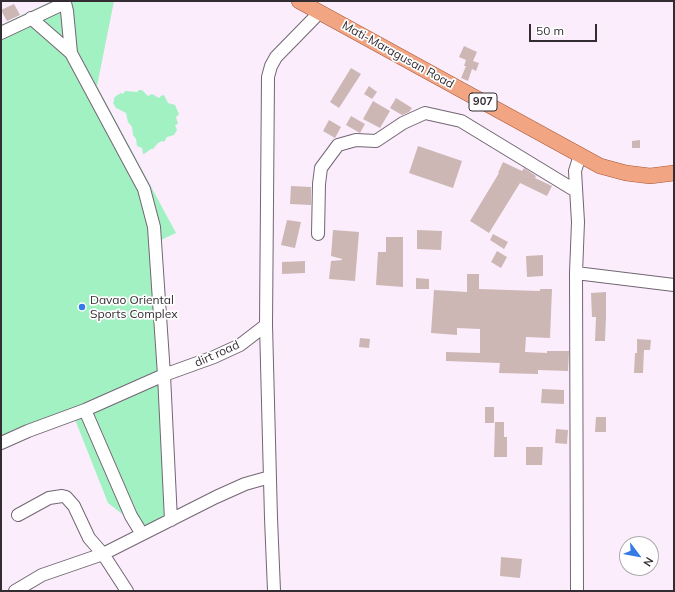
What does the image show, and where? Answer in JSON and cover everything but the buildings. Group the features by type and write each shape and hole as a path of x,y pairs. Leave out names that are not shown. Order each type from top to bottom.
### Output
{"main road":[{"name":"Mati-Maragusan Road","path":"299,1 600,166 626,173 650,176 674,173"}],"street":[{"path":"1,33 31,18 63,5 71,53 144,189 154,226 164,375 171,520"},
{"path":"274,591 266,325 268,77 271,66 276,57 320,12"},
{"path":"31,18 71,53"},
{"path":"318,234 319,184 321,168 338,145 356,140 376,141 403,124 425,113 461,121 576,191"},
{"path":"577,591 576,273 578,222 575,171 580,155"},
{"path":"576,273 674,285"},
{"name":"dirt road","path":"1,443 28,431 85,410 164,375 214,357 240,345 266,325"},
{"path":"85,410 132,516 142,534"},
{"path":"15,591 42,575 103,554 245,484 270,477"},
{"path":"18,515 49,498 62,496 66,497 74,506 89,538 103,554 127,591"}],"green space":[{"name":"Davao Oriental Sports Complex","path":"52,1 114,1 97,86 176,233 161,240 164,375 171,520 142,534 135,524 108,503 74,417 1,449 1,25"},
{"path":"142,90 148,96 152,94 159,98 164,95 168,103 175,105 179,114 176,117 178,124 175,125 177,130 174,135 167,137 164,142 162,141 158,143 153,149 144,154 142,148 137,146 132,127 128,122 126,113 116,108 113,103 116,96 121,93 123,94 125,91 137,92"}],"place":[{"name":"Davao Oriental Sports Complex","path":"82,307"}]}
